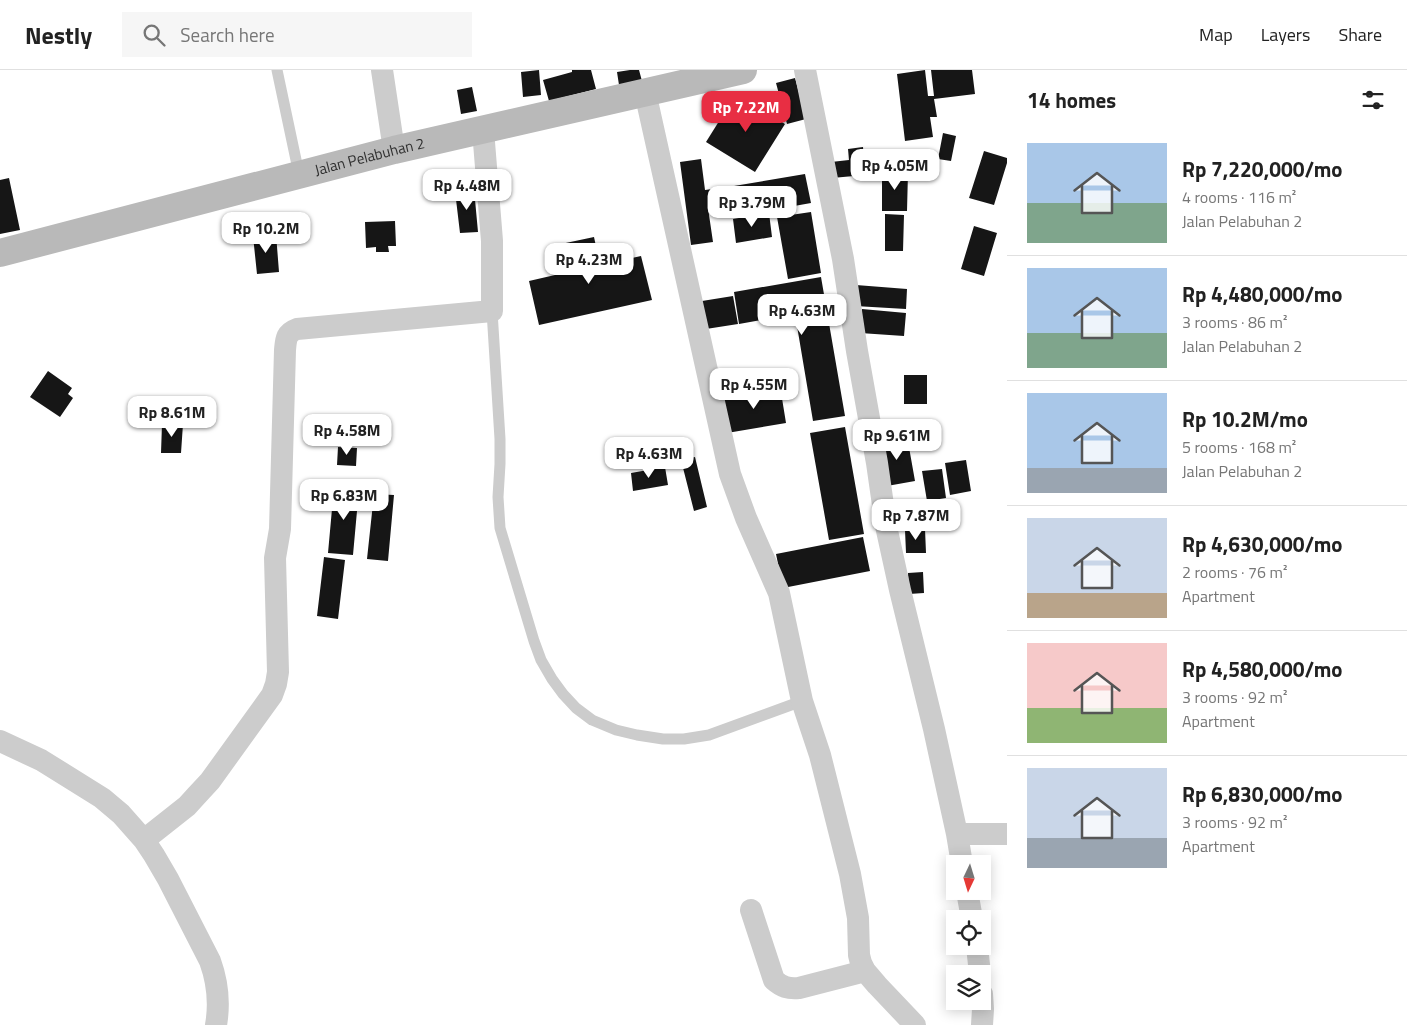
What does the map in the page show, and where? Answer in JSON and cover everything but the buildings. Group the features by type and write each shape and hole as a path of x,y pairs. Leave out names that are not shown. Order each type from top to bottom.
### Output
{"main road":[{"name":"Jalan Pelabuhan 2","path":"0,253 394,150 743,70"}],"street":[{"path":"382,70 394,150"},
{"path":"805,70 843,259 886,526 960,855"},
{"path":"645,92 730,474 746,518 779,593 802,701 820,755 850,874 858,918 859,956 865,971 916,1025"},
{"path":"144,840 187,806 210,781 272,695 276,684 278,672 276,558 280,529 286,338 290,332 297,328 492,311 492,241 482,130"},
{"path":"0,741 41,760 102,798 121,814 144,840 168,879 210,961 215,974 219,1001 216,1025"},
{"path":"957,834 1007,834"},
{"path":"751,910 774,980 781,986 798,988 865,971"},
{"path":"982,1025 983,1010"}],"lane":[{"path":"276,70 298,174"},
{"path":"492,311 500,439 498,497 500,528 534,642 541,660 563,694 576,708 592,720 637,736 663,739 684,739 709,735 802,701"}]}
